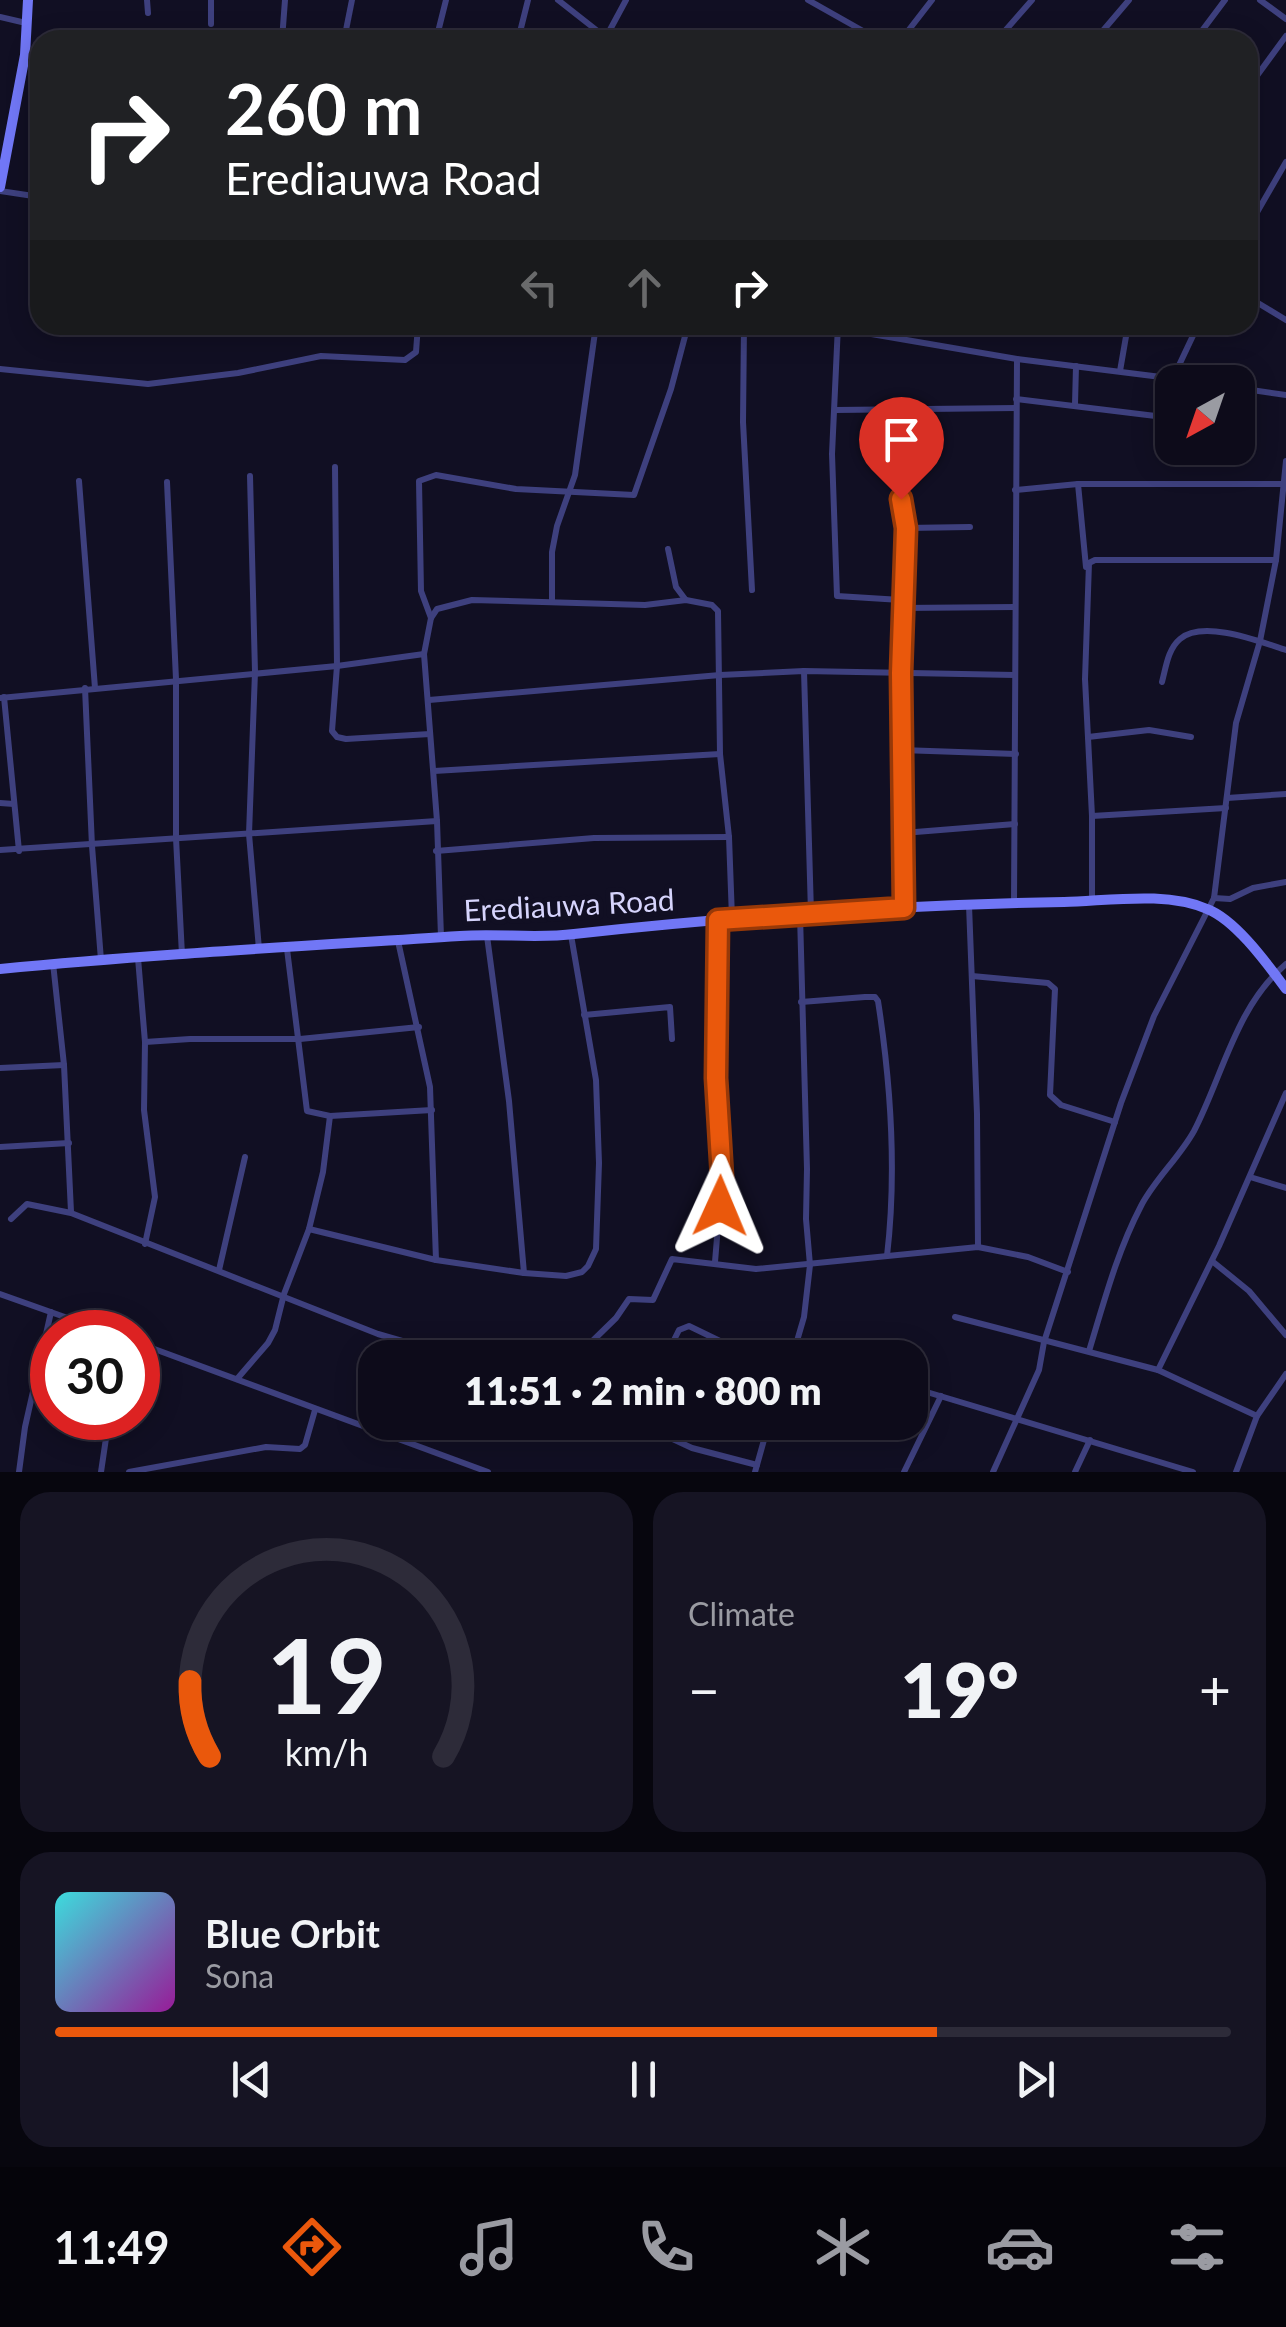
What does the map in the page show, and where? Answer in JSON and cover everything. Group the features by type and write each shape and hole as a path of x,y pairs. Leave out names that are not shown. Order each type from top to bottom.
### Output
{"street":[{"path":"28,0 25,54 5,131 0,189 30,195"},
{"path":"147,0 148,13"},
{"path":"211,0 211,24"},
{"path":"283,30 285,0"},
{"path":"346,30 352,0"},
{"path":"438,30 446,0"},
{"path":"520,30 528,0"},
{"path":"558,0 595,30"},
{"path":"611,30 626,0"},
{"path":"808,0 861,30"},
{"path":"909,30 932,0"},
{"path":"1006,30 1032,0"},
{"path":"1104,30 1129,0"},
{"path":"1203,30 1225,0"},
{"path":"1260,0 1286,19"},
{"path":"0,16 26,23"},
{"path":"1258,74 1286,36"},
{"path":"25,54 30,55"},
{"path":"1258,211 1286,162"},
{"path":"1258,303 1283,319 1286,309"},
{"path":"0,368 148,384 238,373 321,356 405,360 416,352 417,335"},
{"path":"552,600 552,552 576,475 595,335"},
{"path":"440,937 437,821 424,654 431,618 421,591 419,481 436,475 516,489 624,496 637,491 685,335"},
{"path":"744,335 743,422 752,590"},
{"path":"838,335 832,454 837,596 901,604 1015,606"},
{"path":"882,335 1016,359 1155,376"},
{"path":"1120,371 1126,335"},
{"path":"1179,365 1193,335"},
{"path":"1014,903 1016,359"},
{"path":"1074,404 1076,366"},
{"path":"1255,390 1286,395"},
{"path":"1016,399 1155,416"},
{"path":"835,410 1016,408"},
{"path":"993,1472 1039,1370 1044,1342 1114,1122 1154,1016 1214,898 1236,722 1260,642 1276,560 1286,461"},
{"path":"335,468 337,666 332,730 338,737 430,734"},
{"path":"895,471 906,528 901,604 904,908"},
{"path":"250,476 255,672 250,834 259,951"},
{"path":"79,481 95,688"},
{"path":"167,482 182,956"},
{"path":"1015,490 1078,484 1282,484"},
{"path":"1078,484 1086,567 1085,679 1092,902"},
{"path":"906,528 970,528"},
{"path":"668,549 676,587 686,600"},
{"path":"1086,567 1095,560 1276,560"},
{"path":"431,618 443,605 472,600 645,605 686,600 712,605 718,611 720,754 732,920"},
{"path":"1162,682 1172,649 1192,632 1220,632 1286,650"},
{"path":"18,851 2,697 337,666 424,654"},
{"path":"798,1340 810,1265 801,1002 806,914 804,672"},
{"path":"430,700 720,675 1015,675"},
{"path":"85,688 101,960"},
{"path":"1088,738 1148,730 1191,737"},
{"path":"901,750 1016,754"},
{"path":"434,770 720,754"},
{"path":"1227,798 1286,794"},
{"path":"0,803 14,804"},
{"path":"1092,816 1226,808"},
{"path":"0,850 437,821"},
{"path":"903,833 1015,824"},
{"path":"436,851 594,838 729,838"},
{"path":"1214,898 1230,899 1253,888 1286,882"},
{"name":"Erediauwa Road","path":"0,969 487,934 571,935 615,927 904,908 1163,901 1208,909"},
{"path":"969,906 978,1248"},
{"path":"1208,909 1232,926 1286,990"},
{"path":"714,1262 722,1177 716,1078 718,920"},
{"path":"487,934 524,1273"},
{"path":"309,1229 436,1260 524,1273 566,1276 582,1272 596,1249 599,1163 596,1080 571,935"},
{"path":"398,940 419,1027 432,1110 436,1260"},
{"path":"286,949 308,1111 330,1116 432,1110"},
{"path":"138,958 145,1042 144,1110 154,1197 145,1244"},
{"path":"54,964 64,1066 71,1213"},
{"path":"1088,1351 1112,1275 1142,1203 1195,1128 1241,1023 1286,964"},
{"path":"972,976 1048,983 1055,989 1050,1095 1061,1106 1114,1122"},
{"path":"801,1002 865,997 878,1001 892,1148 893,1204 887,1256"},
{"path":"584,1014 670,1006 672,1039"},
{"path":"145,1042 190,1038 300,1039 419,1027"},
{"path":"0,1068 64,1066"},
{"path":"1158,1370 1212,1261 1286,1093"},
{"path":"237,1379 268,1343 309,1229 323,1172 330,1116"},
{"path":"0,1147 69,1143"},
{"path":"218,1270 245,1157"},
{"path":"1250,1177 1286,1188"},
{"path":"12,1220 27,1204 71,1213 399,1340"},
{"path":"593,1340 629,1299 653,1300 672,1259 756,1270 978,1248 1028,1257 1068,1272"},
{"path":"1212,1261 1249,1292 1286,1335"},
{"path":"0,1294 45,1310"},
{"path":"955,1317 1158,1370 1257,1416"},
{"path":"674,1340 679,1330 689,1326 718,1340"},
{"path":"160,1351 488,1472"},
{"path":"1236,1472 1257,1416 1286,1374"},
{"path":"928,1393 1193,1472"},
{"path":"904,1472 941,1396"},
{"path":"19,1472 30,1401"},
{"path":"129,1472 266,1447 300,1449 305,1445 315,1410"},
{"path":"101,1472 106,1440"},
{"path":"675,1440 756,1469 764,1440"},
{"path":"1075,1472 1090,1440"}],"route":[{"path":"720,1206 716,1078 718,920 904,908 901,600 906,528 901,499"}]}
